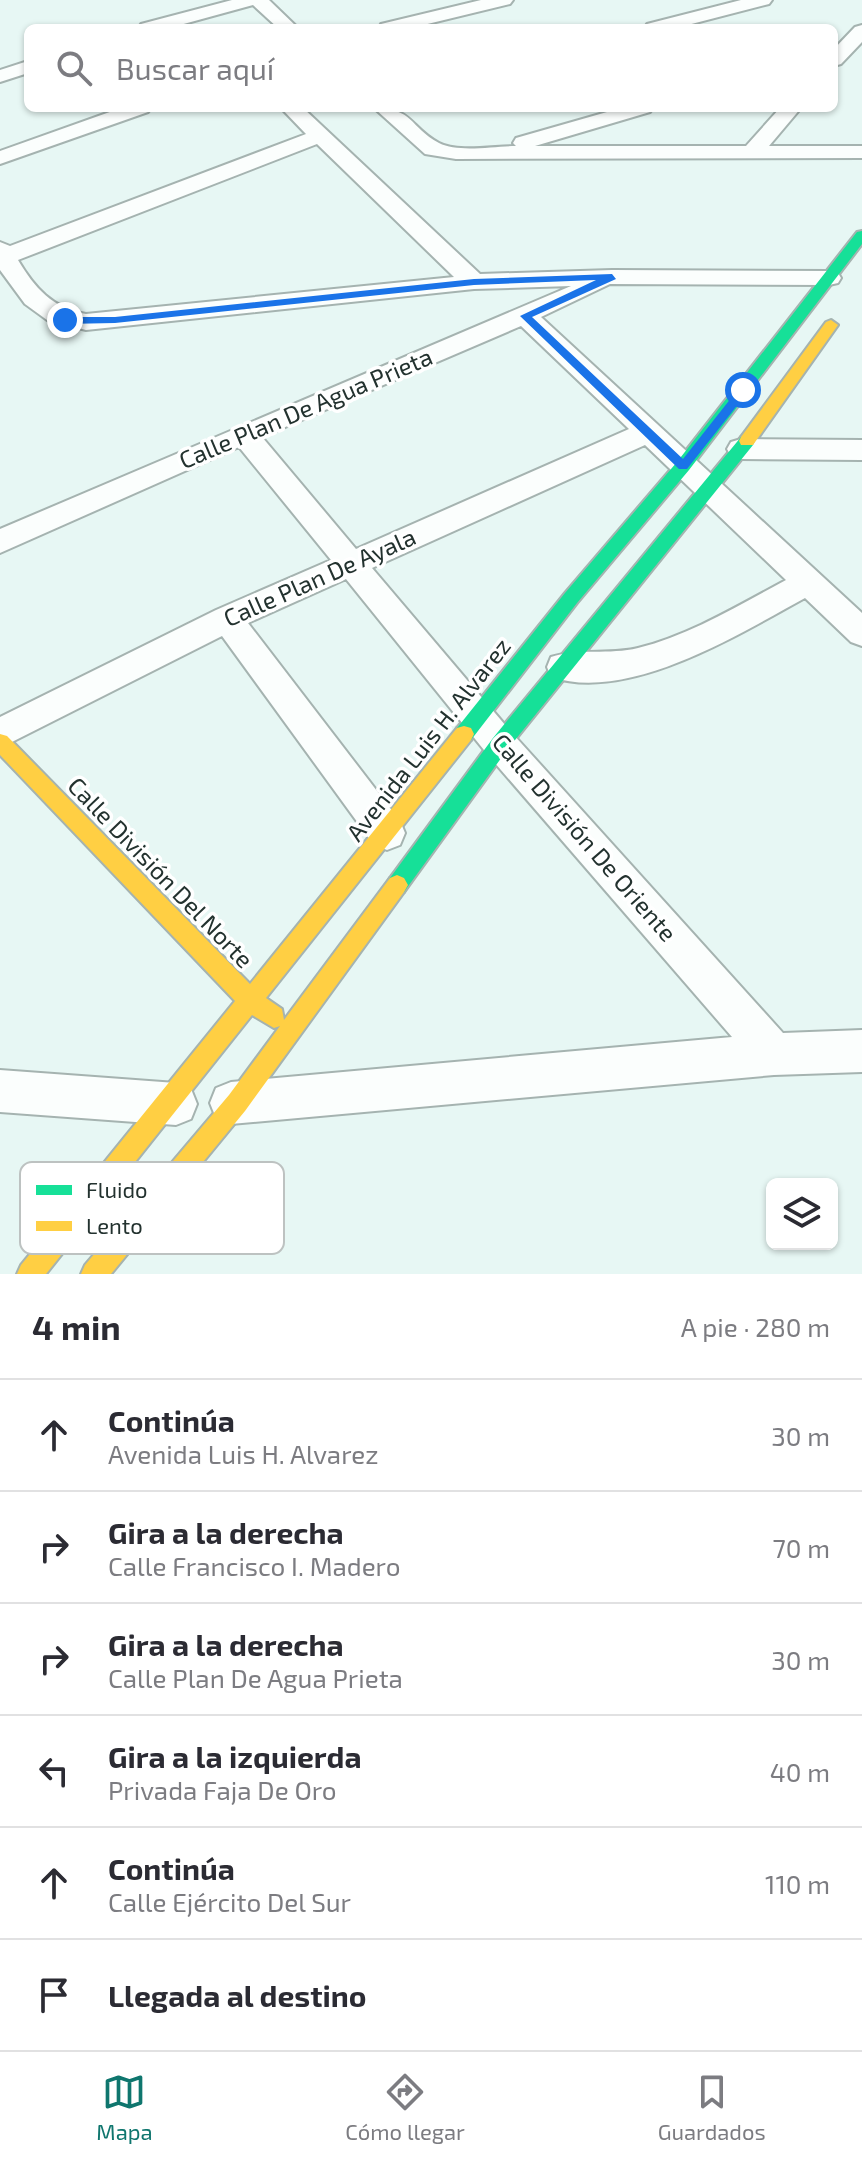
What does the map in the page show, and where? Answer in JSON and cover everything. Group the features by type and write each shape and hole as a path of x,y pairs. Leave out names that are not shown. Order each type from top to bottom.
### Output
{"main road":[{"name":"Avenida Luis H. Alvarez","path":"121,1162 387,833 571,598 683,466 862,235"},
{"path":"188,1162 292,1030 500,744 741,449 845,307"},
{"name":"Calle División Del Norte","path":"0,742 250,1000 292,1030"},
{"name":"Avenida Luis H. Alvarez","path":"30,1274 46,1254"},
{"path":"94,1274 111,1254"}],"street":[{"path":"174,0 199,24"},
{"path":"161,24 255,0 284,24"},
{"path":"405,24 504,0"},
{"path":"670,24 763,0"},
{"path":"838,53 862,31"},
{"path":"0,76 24,68"},
{"path":"0,158 130,112"},
{"path":"295,112 474,282"},
{"path":"389,112 433,149 486,154 862,152"},
{"path":"486,154 629,112"},
{"path":"752,152 787,112"},
{"path":"321,135 2,253 27,292 47,312 73,321 115,320 474,282 612,277 829,278"},
{"name":"Calle Plan De Agua Prieta","path":"0,542 612,277"},
{"path":"525,316 862,633"},
{"name":"Calle Plan De Ayala","path":"0,733 227,619 646,433"},
{"name":"Calle División De Oriente","path":"244,434 500,744 774,1054"},
{"path":"741,449 862,450"},
{"path":"563,667 614,666 652,657 718,629 809,582"},
{"path":"227,619 387,833"},
{"path":"0,1091 168,1104 237,1103 774,1054 862,1051"}],"traffic: fast":[{"path":"464,734 571,598 683,466 862,235"},
{"path":"397,885 500,744 747,441"}],"traffic: slow":[{"path":"747,441 831,325"},
{"path":"120,1162 464,734"},
{"path":"0,742 250,1000 274,1017"},
{"path":"188,1162 237,1103 397,885"},
{"path":"30,1274 46,1254"},
{"path":"94,1274 111,1254"}],"route":[{"path":"65,320 115,320 474,282 612,277 525,316 683,466 743,390"}]}
